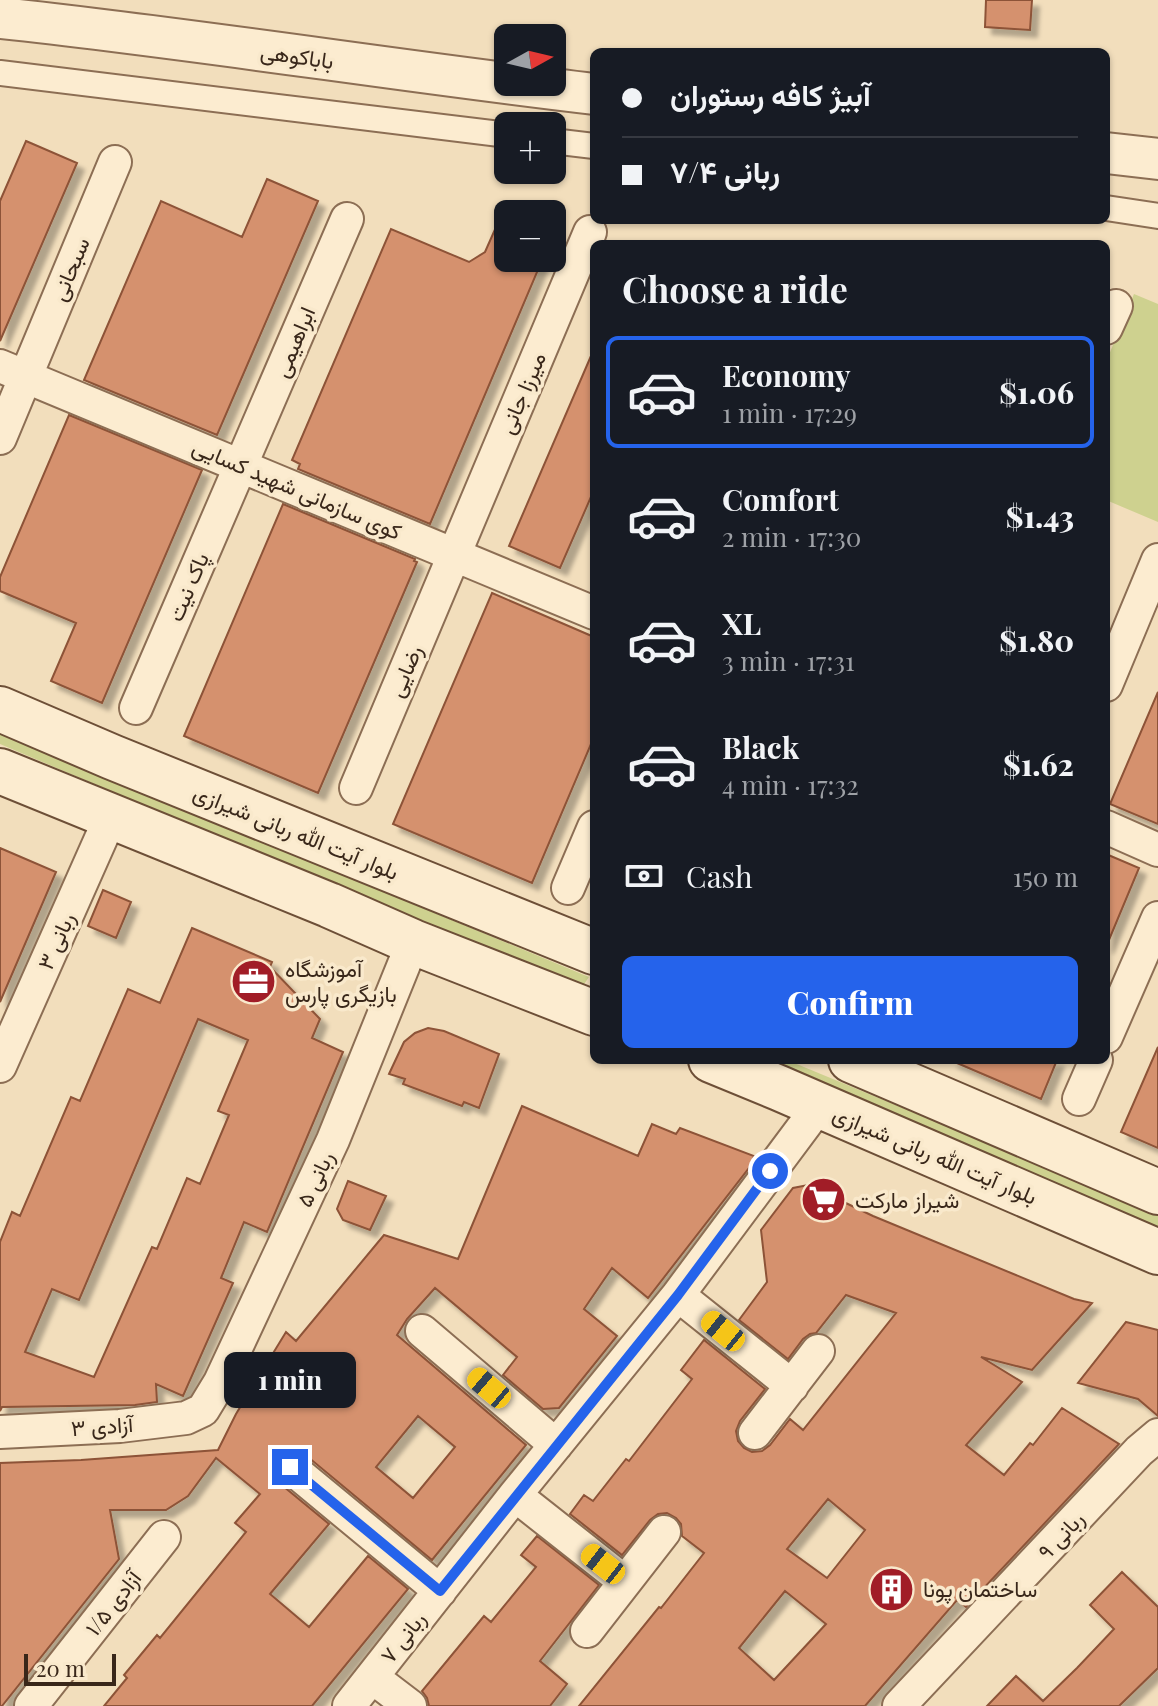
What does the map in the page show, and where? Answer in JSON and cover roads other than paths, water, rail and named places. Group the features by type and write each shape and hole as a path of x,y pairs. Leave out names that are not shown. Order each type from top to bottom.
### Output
{"main road":[{"name":"بلوار آیت الله ربانی شیرازی","path":"0,709 590,950"},
{"path":"0,771 413,942 590,1011"},
{"name":"بلوار آیت الله ربانی شیرازی","path":"720,1064 1158,1252"},
{"path":"860,1064 1158,1192"}],"street":[{"name":"باباکوهی","path":"0,18 590,94"},
{"path":"0,73 494,133"},
{"path":"566,143 590,146"},
{"path":"1110,153 1158,159"},
{"name":"سبحانی","path":"0,438 13,371 115,162"},
{"path":"1110,209 1158,216"},
{"name":"ابراهیمی","path":"241,465 347,219"},
{"name":"میرزا جانی","path":"454,554 590,232"},
{"name":"کوی سازمانی شهید کسایی","path":"13,371 590,611"},
{"name":"پاک نیت","path":"136,708 241,465"},
{"name":"رضایی","path":"356,788 454,554"},
{"path":"1110,675 1158,560"},
{"name":"ربانی ۳","path":"0,1066 111,816"},
{"path":"1110,829 1158,850"},
{"path":"568,888 590,836"},
{"path":"1110,1028 1158,918"},
{"name":"ربانی ۵","path":"203,1410 220,1382 333,1140 413,942"},
{"path":"1079,1099 1094,1064"},
{"name":"ربانی ۷","path":"349,1706 678,1295 819,1106"},
{"path":"678,1295 792,1386"},
{"path":"422,1331 556,1445"},
{"path":"755,1433 818,1351"},
{"name":"۳ آزادی","path":"0,1432 120,1426 186,1418 203,1410"},
{"name":"ربانی ۹","path":"899,1706 1139,1451 1158,1435"},
{"path":"290,1467 440,1591"},
{"path":"515,1495 624,1581"},
{"path":"587,1631 664,1532"},
{"name":"آزادی ۱/۵","path":"31,1706 164,1537"},
{"path":"372,1677 410,1706"}],"place":[{"name":"آموزشگاه بازیگری پارس","path":"254,982"},
{"name":"شیراز مارکت","path":"824,1200"},
{"name":"ساختمان پونا","path":"892,1589"}]}
